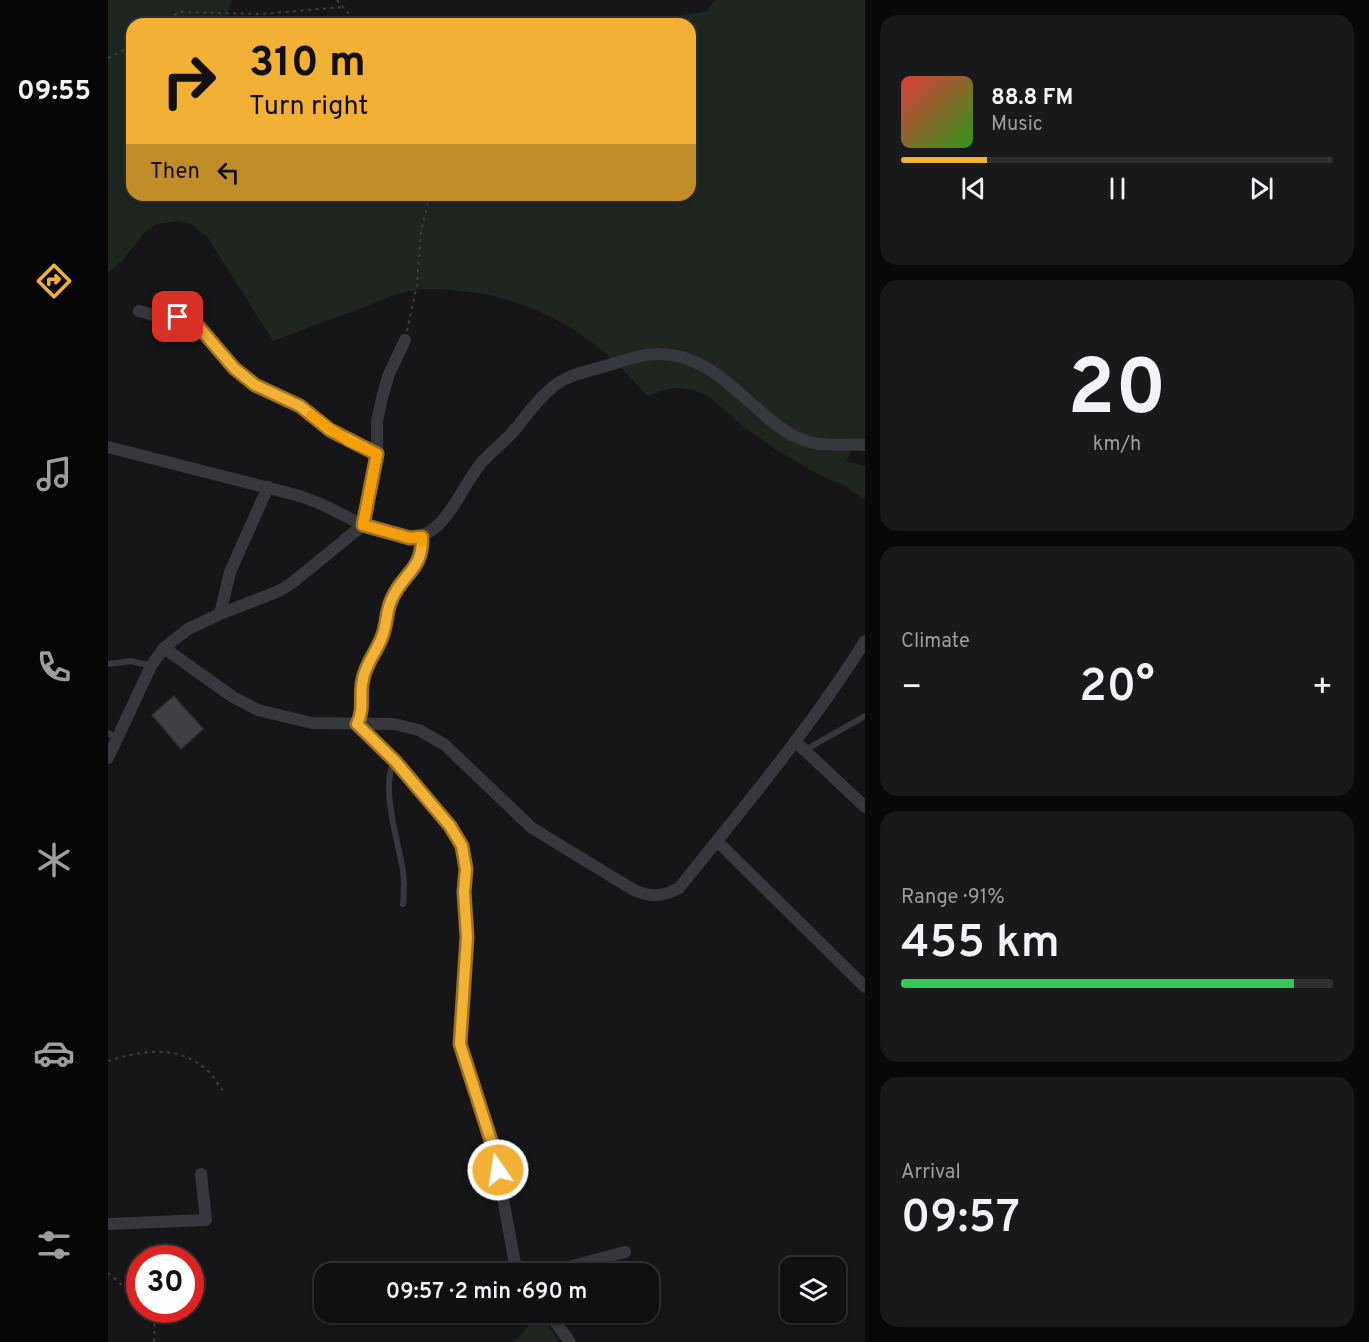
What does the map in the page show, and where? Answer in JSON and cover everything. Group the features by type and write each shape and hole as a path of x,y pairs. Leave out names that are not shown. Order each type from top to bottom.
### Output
{"street":[{"path":"139,311 162,317 178,317 192,322 234,368 255,385 300,406 330,430 377,454"},
{"path":"108,758 112,736 151,666 164,648 188,629 292,583 363,525 377,454 377,421 383,394 389,374 405,340"},
{"path":"108,447 268,487 321,504 363,525 410,538 422,537 439,525 478,467 551,390 577,374 645,355 670,355 709,370 731,384 785,430 804,440 825,446 865,445"},
{"path":"219,614 230,572 268,487"},
{"path":"357,724 362,712 361,686 364,672 383,634 392,598 420,559 422,537"},
{"path":"164,648 232,697 258,710 312,723 394,724 419,730 445,745 532,828 644,895 656,896 668,894 679,888 799,746 865,641"},
{"path":"357,724 395,761 450,826 462,846 466,869 464,892 467,937 460,1044 494,1150 515,1263"},
{"path":"799,746 865,807"},
{"path":"717,841 865,987"},
{"path":"108,1224 206,1220 201,1174"},
{"path":"584,1263 625,1252"},
{"path":"556,1323 570,1342"}],"lane":[{"path":"108,664 131,661 151,666"},
{"path":"799,746 865,716"},
{"path":"395,761 388,778 397,848 404,878 404,904"}],"path":[{"path":"337,0 353,18"},
{"path":"170,18 178,12 261,14 343,7"},
{"path":"108,58 126,49"},
{"path":"405,340 417,285 421,230 428,201"},
{"path":"108,1061 126,1055 157,1050 174,1052 190,1059 209,1072 223,1091"},
{"path":"108,1273 126,1288"},
{"path":"154,1323 154,1342"}],"shaded area":[{"path":"108,0 232,0 225,18 126,18 126,201 696,201 696,18 670,18 708,11 714,0 865,0 865,447 851,450 847,461 865,466 865,500 847,487 816,473 775,449 743,426 708,396 693,390 675,388 647,396 629,375 588,339 565,324 516,302 455,290 411,291 394,295 273,341 208,238 193,225 179,221 157,224 144,233 124,259 108,273"},
{"path":"531,1323 547,1323 559,1342 514,1342"}],"building":[{"path":"174,696 203,729 181,749 152,715"}],"slow traffic":[{"path":"311,415 348,441 377,454 363,525 410,538 422,537 422,542"}],"route":[{"path":"178,317 199,327 234,368 255,385 300,406 330,430 377,454 363,525 410,538 422,537 420,559 396,589 388,608 381,640 364,672 361,686 362,712 357,724 395,761 450,826 462,846 466,869 464,892 467,937 460,1044 494,1150 498,1170"}]}
